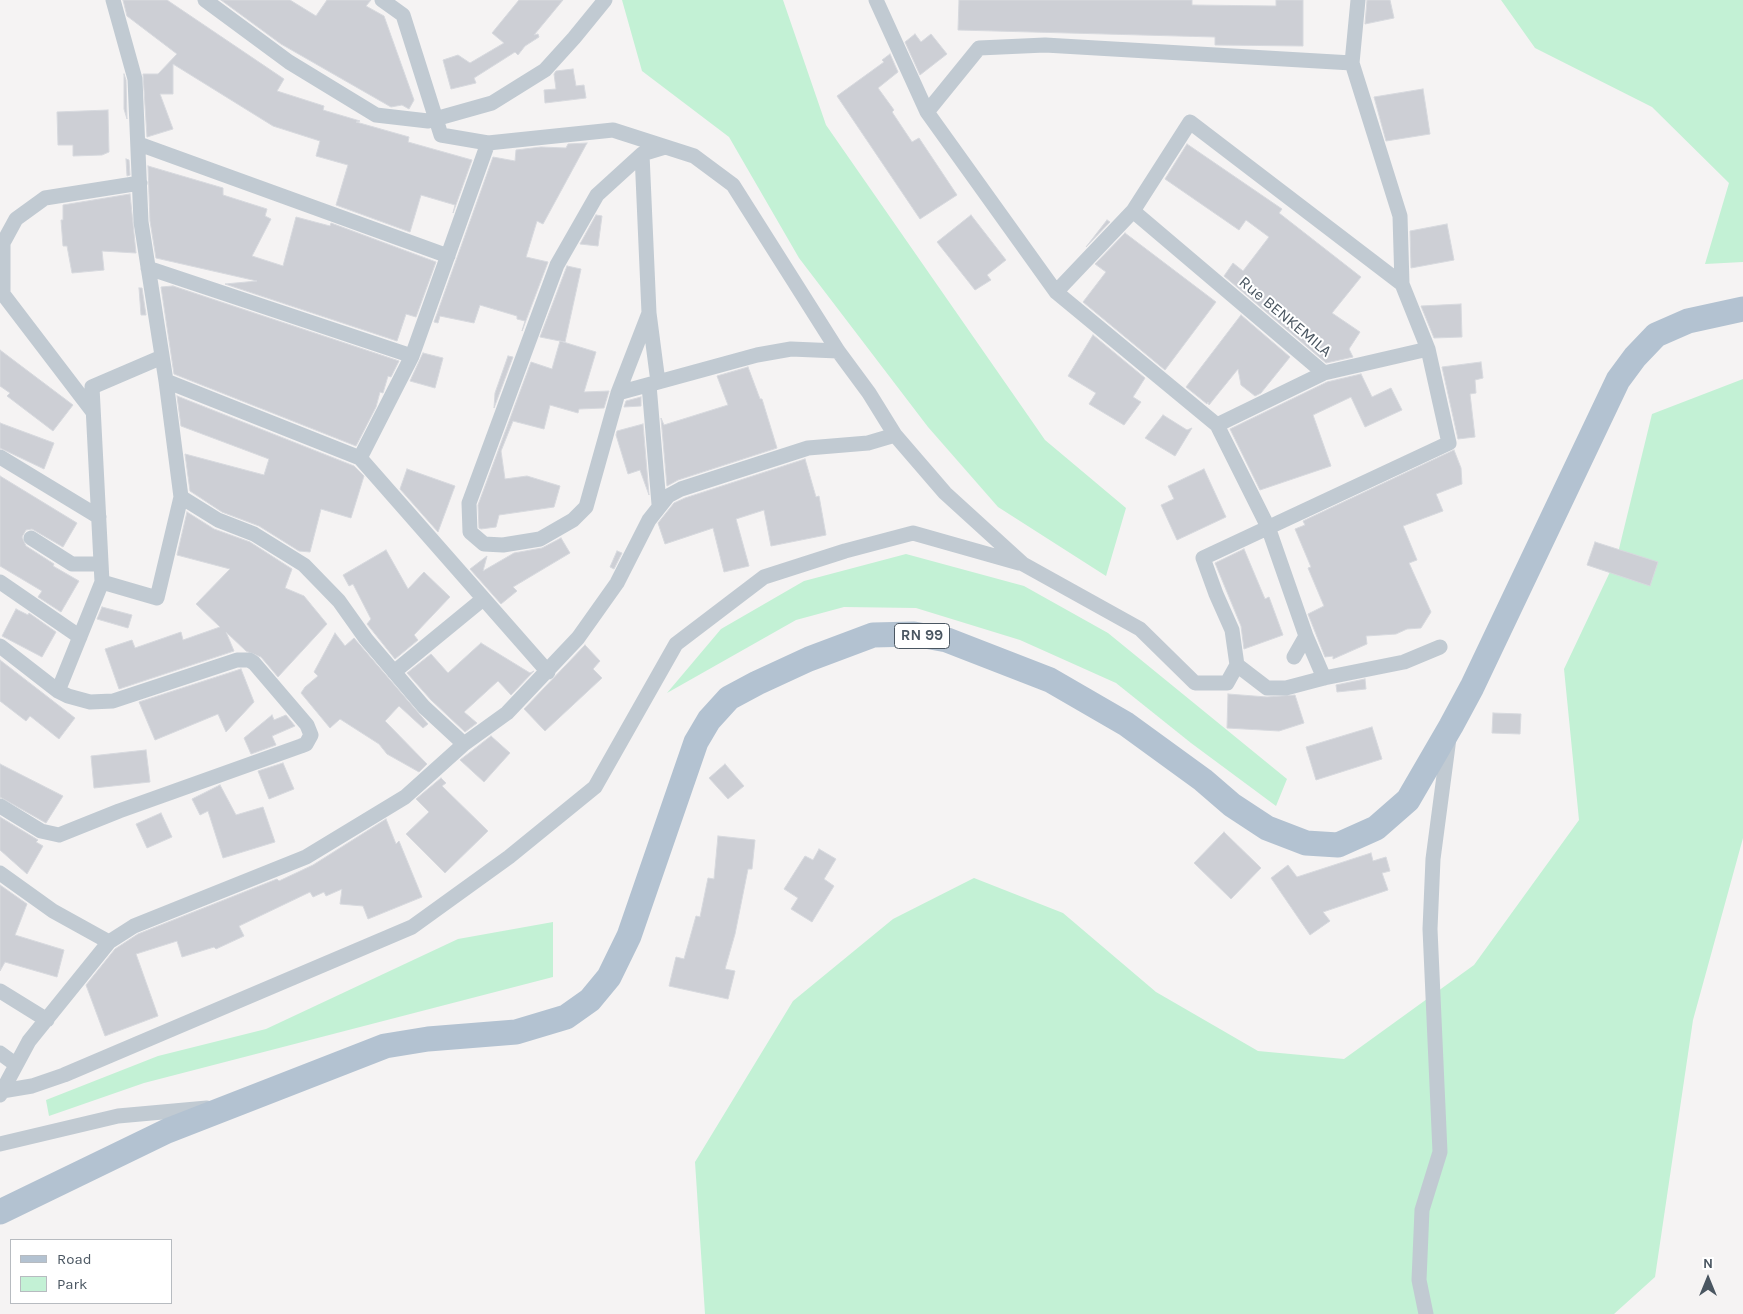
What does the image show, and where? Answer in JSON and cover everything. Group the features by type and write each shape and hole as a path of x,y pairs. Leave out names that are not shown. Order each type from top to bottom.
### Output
{"main road":[{"name":"RN 99","path":"0,1212 134,1146 385,1046 428,1039 516,1032 566,1017 590,1000 609,977 629,936 696,742 709,720 729,698 757,683 810,659 873,635 914,634 947,640 1050,680 1126,724 1203,780 1232,805 1267,828 1306,844 1338,845 1376,828 1408,800 1451,726 1472,687 1618,380 1634,356 1656,335 1688,320 1743,309"}],"street":[{"path":"102,582 157,598 180,497 166,381 141,222 135,79 113,0"},
{"path":"205,0 289,62 376,116 428,121 492,103 545,70 574,38 604,0"},
{"path":"382,0 403,15 441,135 488,143 613,130 694,156 733,185 838,351 895,435 945,493 1023,564 1140,629 1195,683 1227,683 1237,665 1232,630 1203,558 1448,442 1428,350 1402,284 1400,216 1352,63 1358,0"},
{"path":"876,0 927,112 1056,292 1217,425 1268,527 1306,636 1324,678"},
{"path":"927,112 979,48 1044,46 1352,63"},
{"path":"1056,292 1132,212 1190,122 1402,284"},
{"path":"360,458 412,356 488,143"},
{"path":"139,144 448,256"},
{"path":"650,313 618,393 586,507 573,520 540,538 503,545 484,544 470,532 469,503 557,265 597,195 642,154 665,147"},
{"path":"642,154 660,504"},
{"path":"93,412 3,294 3,243 16,219 45,198 140,183"},
{"name":"Rue BENKEMILA","path":"1132,212 1324,373 1217,425"},
{"path":"148,268 412,356"},
{"path":"618,393 757,355 782,350 838,351"},
{"path":"1324,373 1428,350"},
{"path":"58,691 102,582 92,387 162,357"},
{"path":"166,381 360,458 548,672"},
{"path":"1,1093 29,1041 109,942 134,926 306,857 405,797 464,744 507,713 548,672 578,638 617,583 660,504 668,496 681,489 808,448 868,442 895,435"},
{"path":"0,457 99,517"},
{"path":"180,497 218,520 254,534 304,566 339,601 366,639 424,707 464,744"},
{"path":"1,1093 32,1086 64,1075 412,927 509,857 595,787 676,644 764,577 845,551 913,533 1023,564"},
{"path":"30,538 72,564 101,564"},
{"path":"0,582 80,637"},
{"path":"394,672 483,599"},
{"path":"1294,657 1306,636"},
{"path":"0,646 58,691 90,702 113,701 231,662 249,660 254,663 307,725 311,735 306,744 301,746 118,811 58,835 42,831 0,806"},
{"path":"1237,665 1267,688 1286,688 1324,678 1404,662 1440,647"},
{"path":"1426,1314 1419,1280 1422,1210 1440,1152 1430,929 1432,859 1451,726"},
{"path":"0,873 53,910 109,942"},
{"path":"0,991 47,1020"},
{"path":"0,1053 16,1064"},
{"path":"0,1144 118,1116 237,1106"}],"green space":[{"path":"622,0 783,0 826,125 1045,440 1126,508 1106,576 998,507 928,427 799,258 729,137 642,71"},
{"path":"1501,0 1743,0 1743,262 1705,264 1729,183 1652,107 1535,48"},
{"path":"1743,379 1743,838 1693,1020 1655,1277 1614,1314 705,1314 695,1162 793,1001 893,919 974,878 1063,913 1156,992 1258,1051 1344,1059 1474,965 1579,820 1564,669 1617,557 1652,414"},
{"path":"906,554 1024,586 1108,633 1287,779 1276,806 1191,743 1116,683 1020,640 916,608 844,607 796,620 667,693 721,629 804,581"},
{"path":"553,922 553,977 144,1083 49,1116 46,1100 158,1056 266,1029 458,939"}],"building":[{"path":"123,0 167,0 284,79 277,91 324,106 323,110 360,121 356,122 409,137 408,142 472,160 453,213 455,205 421,195 410,232 336,205 348,165 316,156 320,141 273,126 173,64 173,94 160,94 173,129 147,137 143,74 158,74 177,54 127,16"},
{"path":"221,0 290,0 316,16 327,0 371,0 366,6 384,16 414,100 409,109 402,105 391,107 281,44"},
{"path":"519,0 563,0 534,35 538,34 539,37 525,46 518,55 515,52 474,78 476,83 451,89 443,60 458,55 470,63 504,43 492,33"},
{"path":"959,0 1192,0 1192,5 1276,6 1276,0 1303,0 1303,46 1215,45 1215,37 958,30"},
{"path":"1367,0 1390,0 1394,18 1365,24"},
{"path":"915,34 921,42 931,34 947,54 920,75 905,42"},
{"path":"890,54 898,72 878,88 894,110 892,112 912,142 919,138 957,195 920,219 837,96 884,62 882,60"},
{"path":"573,69 576,86 584,85 586,98 545,103 544,90 556,89 554,74 556,71"},
{"path":"124,74 126,80 127,119 124,109"},
{"path":"1423,89 1430,134 1386,141 1374,97"},
{"path":"108,110 109,152 102,155 73,156 73,145 58,145 57,112"},
{"path":"587,143 543,224 537,221 526,257 548,262 522,331 525,321 517,319 517,316 480,305 474,323 440,316 438,323 434,322 493,157 515,161 516,150 541,147 566,148 568,144"},
{"path":"1187,144 1282,209 1279,213 1361,277 1332,313 1360,332 1349,349 1353,357 1326,363 1224,276 1233,263 1243,271 1269,237 1246,220 1239,230 1165,179"},
{"path":"126,159 129,160 130,175 127,176"},
{"path":"148,166 223,188 223,195 267,209 265,216 271,219 252,256 283,266 296,217 330,226 331,223 436,262 416,317 406,314 397,341 225,284 257,281 156,258 150,221"},
{"path":"130,194 136,253 102,251 104,270 72,273 67,246 63,246 61,220 63,220 63,205"},
{"path":"596,215 602,216 598,246 580,244"},
{"path":"971,215 1006,260 987,275 991,280 975,290 937,242"},
{"path":"1107,220 1110,222 1086,247"},
{"path":"1447,224 1454,260 1411,268 1410,231"},
{"path":"1125,233 1216,302 1165,370 1083,302 1106,272 1095,264"},
{"path":"567,266 581,269 565,342 540,337"},
{"path":"173,286 399,361 391,377 388,376 383,393 380,392 376,407 356,446 174,374 161,287"},
{"path":"139,288 142,288 146,315 141,315"},
{"path":"1461,304 1462,337 1434,338 1421,306"},
{"path":"1241,315 1290,357 1261,393 1255,396 1241,385 1238,369 1209,405 1208,402 1207,404 1186,387"},
{"path":"1093,335 1145,378 1133,397 1141,402 1124,425 1089,404 1096,393 1068,376"},
{"path":"560,341 596,352 584,392 609,391 604,408 579,409 578,413 550,405 544,429 513,421 501,451 505,479 527,476 560,486 554,507 499,515 496,527 481,529 479,528 478,505 531,362 552,369"},
{"path":"0,350 73,405 53,431 7,396 10,393 0,386"},
{"path":"423,353 443,358 435,388 410,381"},
{"path":"508,356 513,357 494,408 495,393"},
{"path":"1481,362 1483,378 1475,380 1476,393 1470,394 1475,437 1458,439 1442,367"},
{"path":"748,367 760,399 762,399 777,448 678,480 667,486 661,418 664,425 728,405 717,376"},
{"path":"1361,374 1372,397 1391,388 1402,410 1365,427 1351,397 1313,415 1331,466 1260,490 1230,429 1327,382"},
{"path":"177,396 354,466 364,476 351,518 321,509 310,552 299,551 259,526 222,512 190,491 185,454 264,475 269,459 181,426"},
{"path":"641,397 641,406 624,407 626,401"},
{"path":"1163,415 1187,430 1192,428 1175,456 1145,438"},
{"path":"0,423 54,443 44,469 0,448"},
{"path":"643,424 649,495 640,470 628,474 616,435 617,431"},
{"path":"1454,450 1461,468 1462,484 1436,494 1443,511 1403,526 1417,560 1409,563 1431,612 1421,628 1407,629 1396,634 1366,636 1367,644 1333,659 1333,656 1325,657 1308,614 1324,606 1308,568 1311,567 1295,529 1305,525 1303,521"},
{"path":"805,459 816,497 819,496 826,535 771,546 764,510 736,519 749,566 724,572 713,528 665,544 658,523 674,503"},
{"path":"407,469 455,486 438,532 400,489"},
{"path":"1204,469 1226,517 1177,540 1161,505 1174,499 1168,486"},
{"path":"0,476 77,523 63,547 32,529 26,530 22,537 26,546 54,564 53,566 79,581 61,612 38,597 42,591 0,566"},
{"path":"187,512 214,529 250,542 292,569 285,588 304,596 327,624 278,677 261,657 246,651 226,632 234,651 119,689 105,649 132,640 135,648 181,632 183,640 220,627 196,604 230,569 177,555"},
{"path":"561,538 570,553 513,587 517,591 501,604 470,569 487,556 483,571 514,553 542,548"},
{"path":"1595,542 1658,562 1650,586 1587,565"},
{"path":"1244,549 1265,599 1269,597 1283,635 1244,649 1241,626 1215,563"},
{"path":"386,550 408,589 424,572 450,597 414,635 418,640 395,659 367,624 371,619 353,584 349,586 343,575"},
{"path":"617,551 622,553 614,569 610,567"},
{"path":"102,607 132,615 128,628 97,619"},
{"path":"16,609 28,615 29,613 56,632 42,657 2,636"},
{"path":"335,633 345,646 354,638 428,724 423,728 399,706 385,721 427,764 419,772 387,754 379,744 340,719 330,728 301,693 318,676 314,672"},
{"path":"481,643 530,673 534,671 511,695 498,681 464,712 477,723 465,732 431,700 407,673 431,654 448,673"},
{"path":"585,645 600,661 593,669 602,678 545,731 524,709"},
{"path":"0,660 75,718 59,739 30,716 26,721 0,701"},
{"path":"241,669 254,702 226,732 218,714 155,740 139,702"},
{"path":"1365,679 1366,689 1337,692 1336,685"},
{"path":"1228,694 1267,697 1295,695 1304,723 1279,731 1227,728"},
{"path":"1493,713 1521,714 1520,734 1492,733"},
{"path":"272,715 274,720 286,715 295,726 272,736 276,745 251,754 244,738"},
{"path":"1372,727 1382,759 1316,780 1306,747"},
{"path":"491,736 510,753 484,782 460,760"},
{"path":"146,750 150,782 94,788 91,756"},
{"path":"283,763 294,789 269,799 258,771"},
{"path":"0,764 63,796 46,823 0,797"},
{"path":"725,764 744,786 728,799 709,778"},
{"path":"441,778 446,783 442,786 488,831 445,873 406,834 429,812 416,799"},
{"path":"220,785 236,815 263,807 275,842 223,858 208,811 200,815 192,799"},
{"path":"161,813 172,837 147,848 136,824"},
{"path":"0,817 38,840 36,842 43,846 27,874 0,850"},
{"path":"386,819 396,844 399,841 422,897 368,919 363,906 340,904 342,889 326,896 324,892 313,897 310,892 239,926 244,936 216,949 214,947 182,957 177,941 136,954 158,1016 105,1036 86,985 115,949 138,934 277,879 279,881 313,865"},
{"path":"1224,832 1261,868 1231,899 1194,863"},
{"path":"718,836 755,840 752,869 748,869 735,934 725,969 735,971 728,999 669,986 676,957 684,959 696,916 700,917 708,878 714,879"},
{"path":"819,849 836,859 824,879 834,886 812,922 791,909 798,898 784,889 805,856 813,860"},
{"path":"1371,853 1373,861 1386,857 1390,871 1382,873 1388,890 1323,912 1330,921 1310,935 1271,878 1288,865 1297,877"},
{"path":"0,885 27,904 15,935 64,950 57,977 5,962 0,971"}]}
